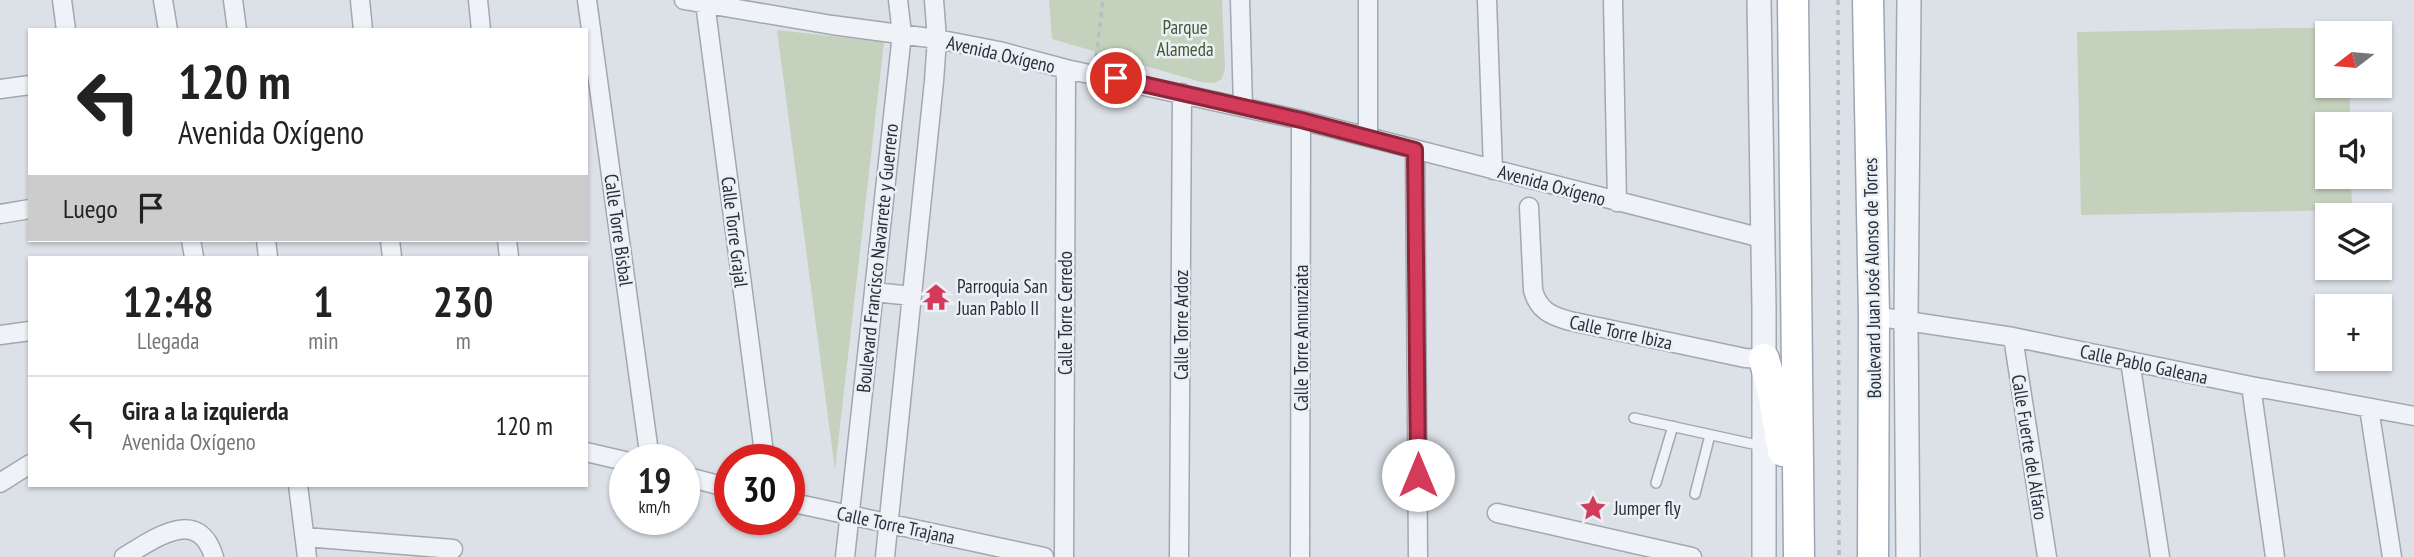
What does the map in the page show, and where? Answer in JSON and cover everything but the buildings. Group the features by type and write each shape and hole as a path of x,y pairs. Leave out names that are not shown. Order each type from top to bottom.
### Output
{"main road":[{"path":"1793,0 1798,557"},
{"name":"Boulevard Juan José Alonso de Torres","path":"1868,0 1874,316 1873,557"},
{"path":"1764,359 1778,415 1798,557"}],"street":[{"path":"62,0 66,28"},
{"path":"163,0 168,28"},
{"path":"233,0 237,28"},
{"path":"360,0 363,28"},
{"path":"478,0 481,28"},
{"name":"Calle Torre Bisbal","path":"587,0 648,444"},
{"name":"Avenida Oxígeno","path":"684,0 999,51 1066,69 1301,120 1762,238"},
{"name":"Boulevard Francisco Navarrete y Guerrero","path":"845,557 902,34 898,0"},
{"name":"Boulevard Francisco Navarrete y Guerrero","path":"885,557 937,39 934,0"},
{"path":"1240,0 1243,107"},
{"path":"1368,0 1368,137"},
{"path":"1487,0 1493,170"},
{"path":"1613,0 1617,202"},
{"path":"1759,0 1764,557"},
{"name":"Boulevard Juan José Alonso de Torres","path":"1909,0 1906,321 1909,557"},
{"name":"Calle Torre Grajal","path":"705,3 763,444"},
{"name":"Calle Torre Cerredo","path":"1064,557 1066,69"},
{"path":"1870,82 1910,80"},
{"path":"0,89 28,85"},
{"name":"Calle Torre Ardoz","path":"1180,557 1182,93"},
{"name":"Calle Torre Annunziata","path":"1300,557 1301,120"},
{"path":"1415,150 1418,557"},
{"name":"Calle Torre Ibiza","path":"1529,207 1533,290 1536,301 1543,310 1570,321 1745,358 1764,359"},
{"path":"0,214 28,209"},
{"path":"1872,233 1907,231"},
{"path":"874,292 912,296"},
{"name":"Calle Pablo Galeana","path":"1874,316 2013,337 2250,386 2414,416"},
{"path":"0,335 28,331"},
{"name":"Calle Fuerte del Alfaro","path":"2013,337 2048,557"},
{"path":"2130,361 2160,557"},
{"path":"2250,386 2276,557"},
{"path":"2369,408 2392,557"},
{"path":"588,452 609,457"},
{"path":"0,483 28,465"},
{"path":"298,487 307,557"},
{"name":"Calle Torre Trajana","path":"805,506 1044,557"},
{"path":"1497,513 1692,557"},
{"path":"124,557 159,536 184,529 195,530 204,536 214,557"},
{"path":"305,537 453,549"}],"lane":[{"path":"1634,418 1764,447"},
{"path":"1656,483 1672,426"},
{"path":"1695,494 1710,435"}],"path":[{"path":"1094,73 1103,0"},
{"path":"1838,0 1839,557"}],"green space":[{"name":"Parque Alameda","path":"1049,0 1222,0 1225,69 1222,79 1214,83 1201,82 1052,39"},
{"path":"2315,28 2315,98 2350,98 2350,112 2315,112 2315,189 2351,189 2352,203 2315,203 2315,211 2081,215 2077,32"},
{"path":"777,30 884,42 835,470"}],"place":[{"name":"Parroquia San Juan Pablo II","path":"936,297"},
{"name":"Jumper fly","path":"1593,508"}],"route":[{"path":"1116,78 1301,120 1415,150 1418,475"}]}
